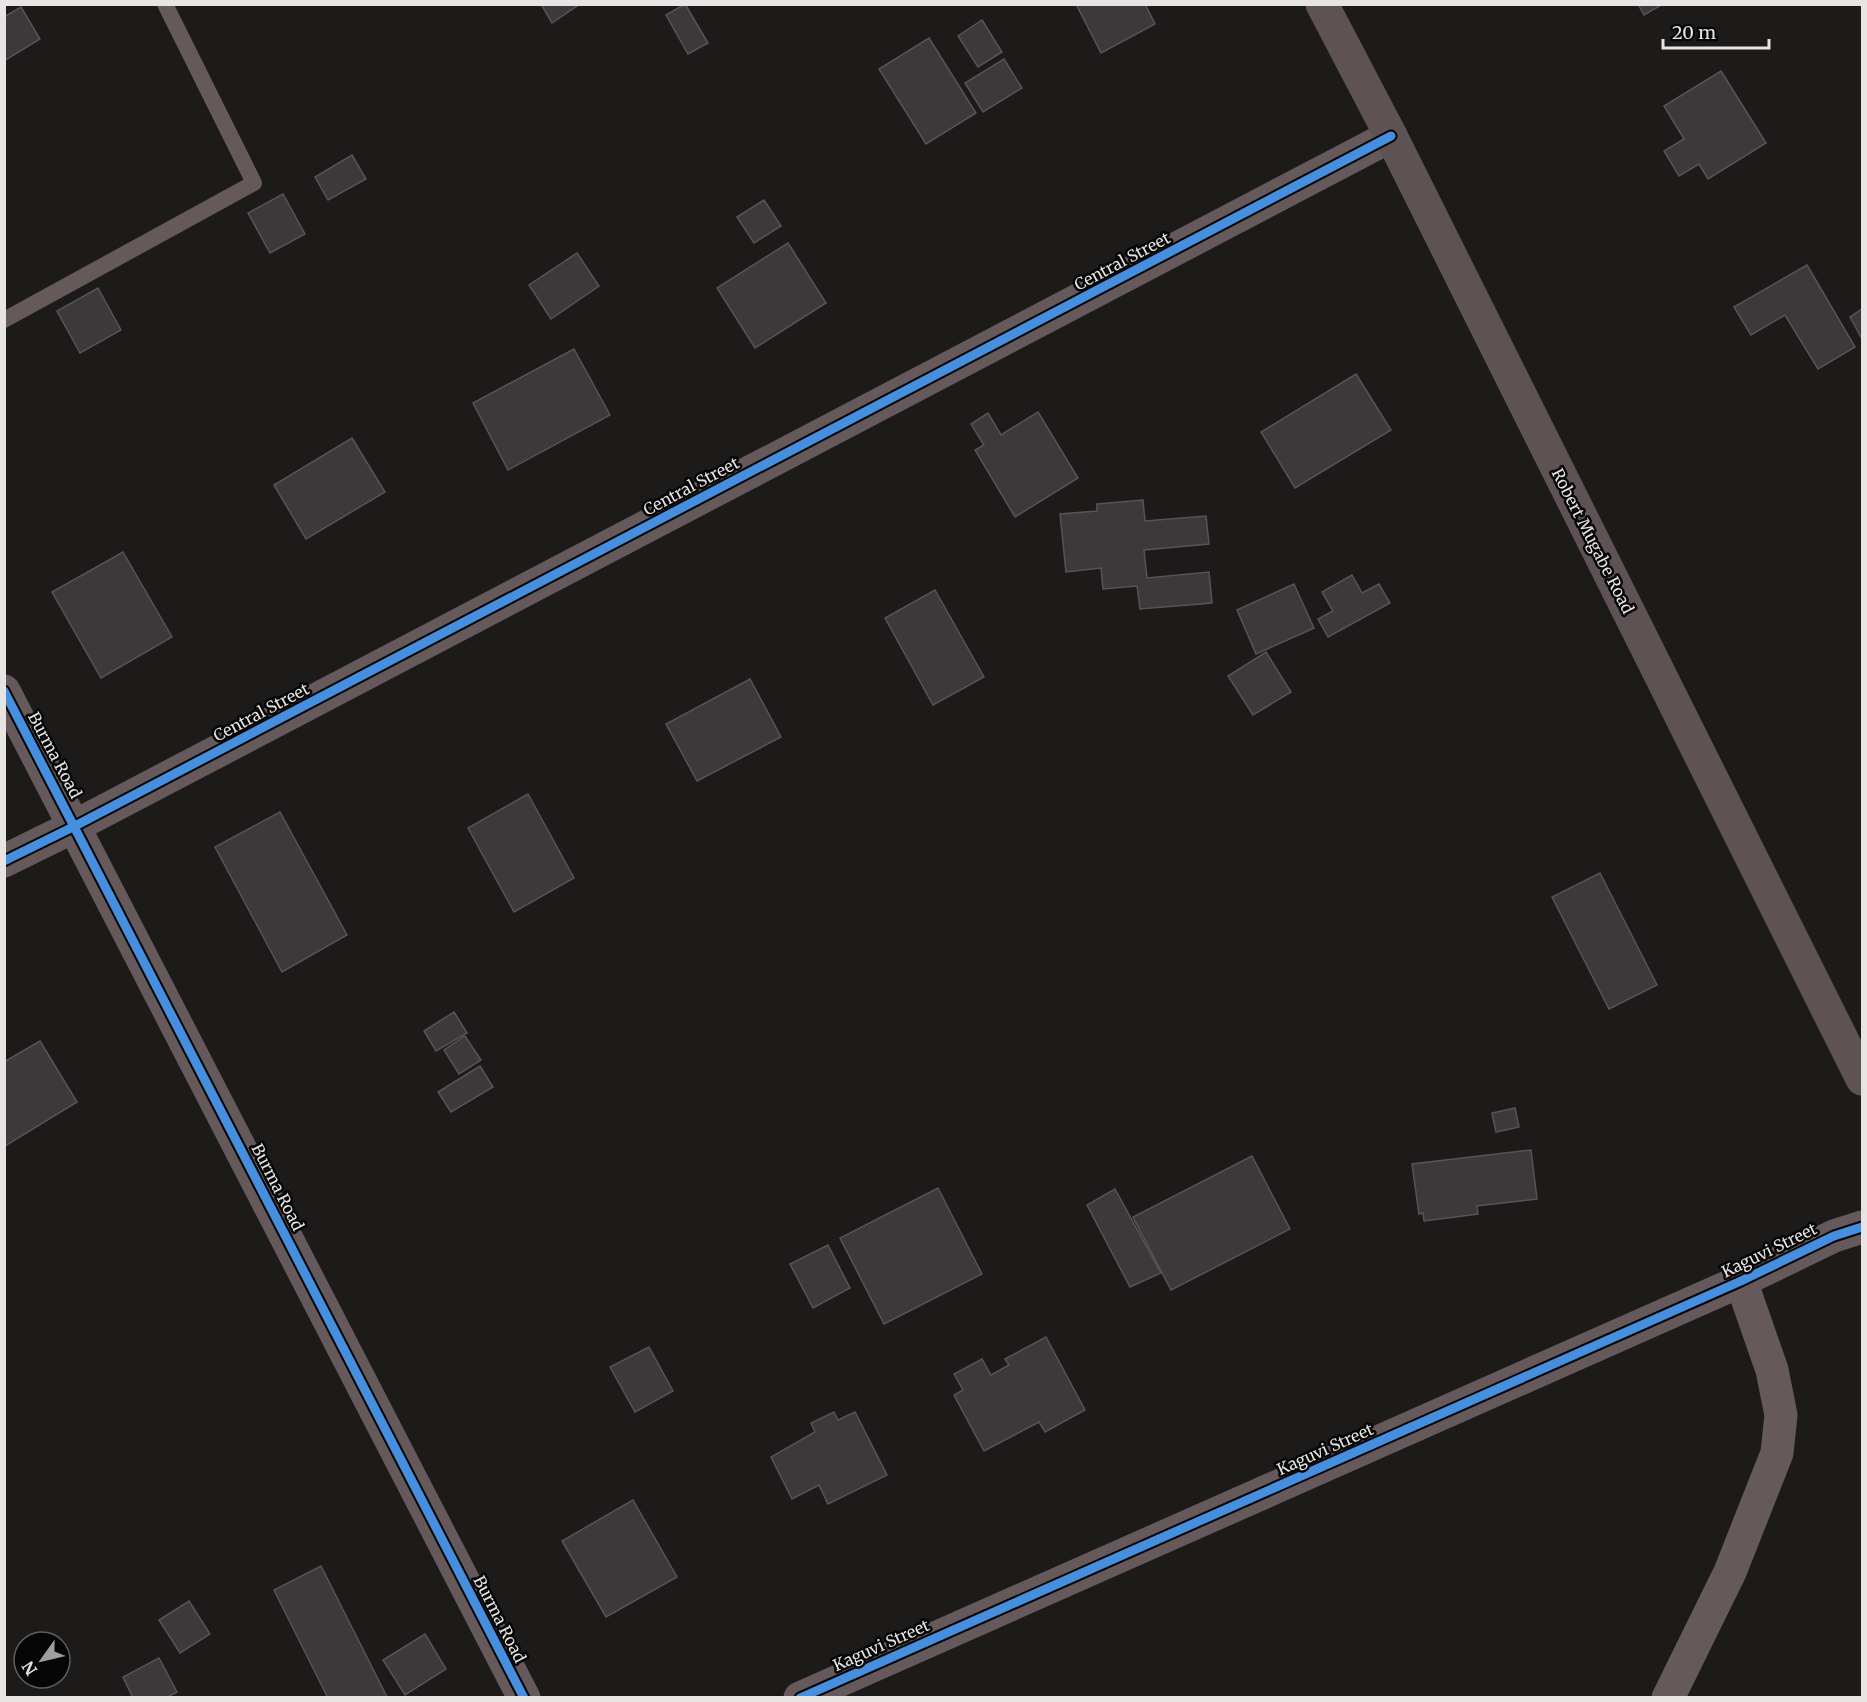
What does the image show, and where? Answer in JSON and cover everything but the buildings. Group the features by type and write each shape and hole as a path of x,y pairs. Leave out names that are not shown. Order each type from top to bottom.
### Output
{"main road":[{"name":"Robert Mugabe Road","path":"1322,4 1391,136 1863,1078"}],"street":[{"name":"Central Street","path":"4,861 75,826 1391,136"},
{"name":"Burma Road","path":"4,691 524,1698"},
{"name":"Kaguvi Street","path":"800,1698 1741,1281 1834,1236 1863,1227"},
{"path":"1668,1698 1730,1572 1777,1453 1781,1415 1772,1370 1741,1281"}],"lane":[{"path":"4,320 254,183 165,4"}],"cycle path":[{"path":"4,861 75,826 1391,136"},
{"path":"4,691 524,1698"},
{"path":"800,1698 1741,1281 1834,1236 1862,1227"}]}
